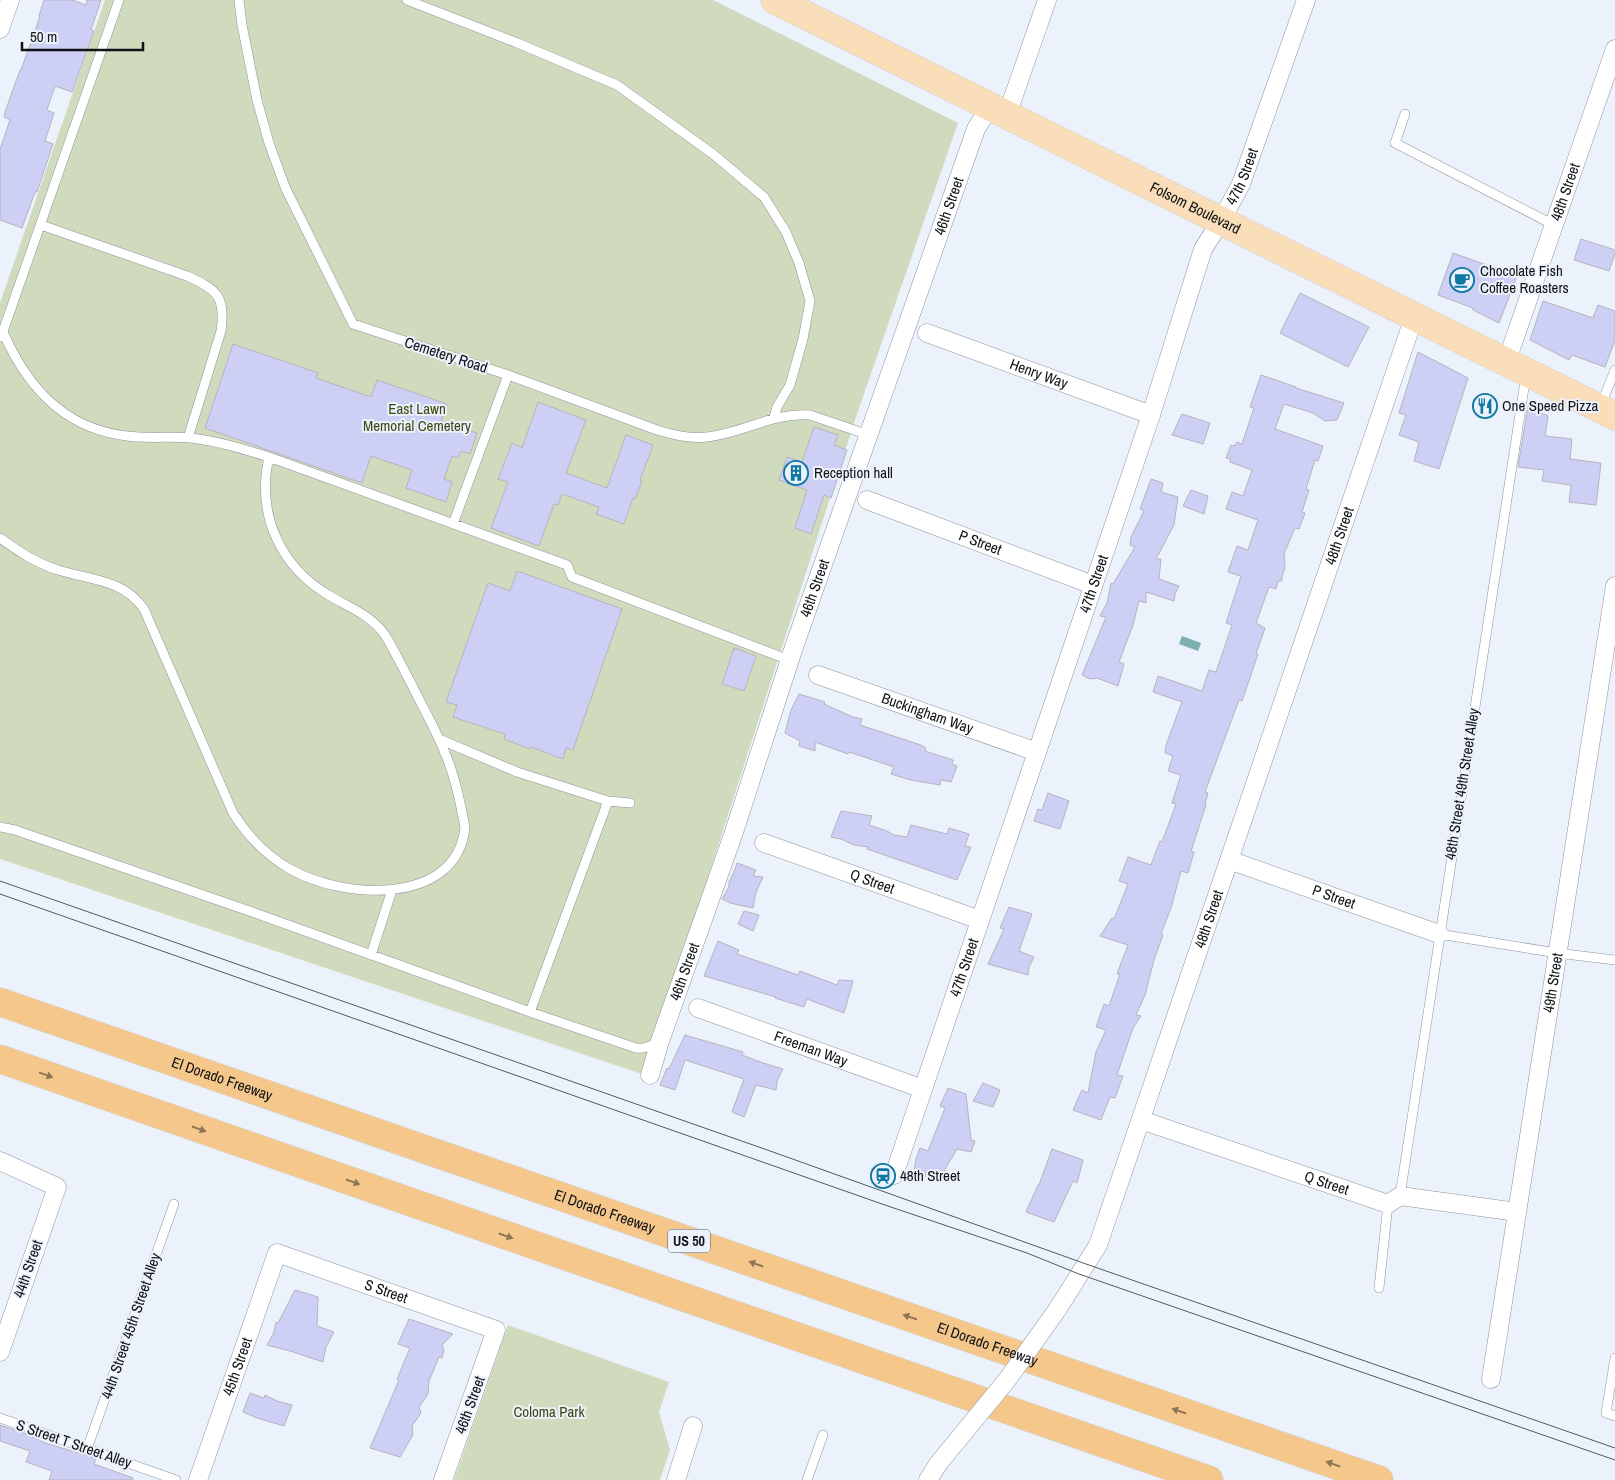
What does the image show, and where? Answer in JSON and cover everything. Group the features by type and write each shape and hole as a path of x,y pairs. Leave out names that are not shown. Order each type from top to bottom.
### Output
{"highway":[{"name":"El Dorado Freeway","path":"0,1002 1379,1480"},
{"path":"0,1059 1209,1480"}],"main road":[{"name":"Folsom Boulevard","path":"775,0 1607,413"}],"street":[{"path":"0,29 10,0"},
{"name":"46th Street","path":"650,1075 660,1041 734,832 790,660 976,129 998,111 1047,0"},
{"name":"47th Street","path":"894,1175 1151,415 1203,249 1222,221 1241,184 1306,0"},
{"name":"48th Street","path":"1516,367 1554,225 1615,49"},
{"name":"48th Street","path":"928,1480 938,1464 1007,1380 1057,1310 1098,1245 1414,317"},
{"name":"Henry Way","path":"927,333 1151,415"},
{"name":"P Street","path":"867,500 1093,585"},
{"name":"49th Street","path":"1491,1380 1615,586"},
{"name":"Buckingham Way","path":"818,675 1037,752"},
{"name":"Q Street","path":"764,843 980,920"},
{"name":"P Street","path":"1229,860 1439,934"},
{"name":"Freeman Way","path":"698,1008 923,1089"},
{"name":"Q Street","path":"1141,1120 1394,1200 1517,1212"},
{"name":"44th Street","path":"0,1162 57,1187 0,1352"},
{"name":"S Street","path":"277,1253 496,1330"},
{"name":"45th Street","path":"198,1480 277,1253"},
{"name":"46th Street","path":"443,1480 496,1330"},
{"path":"676,1480 694,1426"}],"lane":[{"path":"119,0 1,336 27,377 54,406 70,418 88,427 106,432 146,438 188,438 218,442 269,457 567,565 572,577 790,660"},
{"name":"Cemetery Road","path":"239,0 254,84 269,142 285,187 353,324 508,375 676,436 709,437 789,415 810,415 869,435"},
{"path":"407,0 515,42 617,85 713,154 764,197 786,232 799,263 810,301 803,339 790,385 777,407 774,418"},
{"path":"1405,114 1395,143 1554,225"},
{"path":"41,225 187,276 202,283 218,297 223,318 188,438"},
{"name":"48th Street 49th Street Alley","path":"1378,1288 1439,934 1516,367"},
{"path":"1607,413 1615,370"},
{"path":"454,524 508,375"},
{"path":"0,538 29,558 120,587 138,600 144,609 233,813 254,841 276,859 291,870 309,877 370,891 392,890 423,882 436,876 447,867 455,858 464,838 465,827 446,754 393,650 379,627 313,585 291,564 282,549 270,523 267,505 266,470 269,457"},
{"path":"439,739 517,772 608,801 630,803"},
{"path":"530,1012 608,801"},
{"path":"0,827 15,830 80,852 636,1048 643,1049 660,1041"},
{"path":"371,955 392,890"},
{"path":"1439,934 1557,953 1615,960"},
{"name":"44th Street 45th Street Alley","path":"87,1449 174,1204"},
{"path":"1615,1358 1606,1413 1615,1416"},
{"name":"S Street T Street Alley","path":"0,1418 176,1480"},
{"path":"807,1480 823,1434"}],"green space":[{"name":"East Lawn Memorial Cemetery","path":"105,0 713,0 958,123 856,417 709,874 654,1078 0,859 0,303"},
{"name":"Coloma Park","path":"508,1325 669,1382 659,1412 670,1450 660,1480 454,1480"}],"shaded area":[{"path":"1182,636 1201,643 1198,651 1179,644"}],"building":[{"path":"44,0 72,0 86,5 87,0 101,0 91,30 94,31 72,92 55,86 47,110 54,113 45,141 53,144 37,192 35,192 22,228 0,220 0,149 10,120 4,117 5,112 40,17"},
{"path":"1581,239 1615,250 1609,271 1574,260"},
{"path":"1453,253 1517,276 1499,323 1473,310 1473,308 1438,295"},
{"path":"1300,293 1369,327 1348,367 1280,333"},
{"path":"1543,301 1593,318 1598,305 1615,311 1615,340 1605,367 1572,355 1569,360 1530,340"},
{"path":"233,344 318,373 316,378 371,397 377,380 447,404 441,421 477,433 470,454 461,451 458,458 452,456 444,479 452,482 446,502 406,488 412,470 371,456 362,483 205,428"},
{"path":"1418,352 1468,378 1439,469 1414,461 1419,442 1399,435 1406,415 1399,413"},
{"path":"1261,375 1344,403 1337,420 1325,421 1313,413 1284,404 1275,429 1323,446 1318,461 1315,460 1306,489 1309,490 1302,512 1305,513 1299,529 1295,528 1284,554 1285,568 1282,581 1278,581 1276,589 1269,587 1256,623 1265,628 1256,654 1258,654 1242,701 1239,700 1205,792 1208,793 1206,805 1191,851 1194,852 1188,873 1181,871 1171,908 1161,934 1163,935 1145,995 1136,1015 1141,1016 1133,1028 1117,1075 1123,1076 1115,1098 1110,1097 1101,1120 1073,1110 1082,1090 1088,1093 1096,1052 1106,1030 1096,1027 1104,1004 1109,1006 1120,974 1117,974 1128,945 1100,936 1112,918 1114,919 1128,884 1119,881 1128,857 1151,865 1176,804 1172,803 1181,775 1168,771 1173,756 1165,753 1166,745 1182,702 1153,692 1158,676 1202,691 1209,670 1216,672 1232,625 1226,623 1241,576 1228,572 1237,546 1248,550 1258,520 1226,509 1232,492 1243,496 1252,470 1230,462 1231,459 1226,458 1231,445 1234,446 1237,442 1242,444 1254,408 1250,407"},
{"path":"538,402 586,420 566,473 607,488 626,435 653,445 640,480 642,481 635,499 633,498 624,524 596,514 599,507 562,494 558,505 554,504 539,546 491,528 508,482 498,479 512,443 522,448"},
{"path":"1528,406 1548,416 1545,436 1572,439 1570,459 1601,463 1596,505 1569,502 1571,485 1542,481 1544,470 1518,467"},
{"path":"1182,414 1210,423 1203,444 1172,435"},
{"path":"814,427 838,435 834,445 847,450 831,498 824,495 811,534 795,528 807,490 779,480 787,457 802,462"},
{"path":"1151,479 1163,483 1161,492 1178,497 1174,525 1156,559 1161,559 1159,579 1179,586 1174,601 1146,592 1146,603 1139,601 1133,625 1119,662 1124,664 1118,686 1097,678 1090,679 1082,675 1106,617 1100,616 1107,603 1111,583 1113,584 1135,547 1130,545 1131,537 1144,511 1140,509"},
{"path":"1191,490 1208,496 1204,514 1183,506"},
{"path":"517,571 622,609 573,750 566,748 563,759 504,739 505,734 453,717 457,705 446,702 488,583 510,591"},
{"path":"734,648 756,656 744,691 722,684"},
{"path":"799,694 825,702 824,704 862,719 860,725 921,745 926,748 925,751 953,760 952,764 957,766 951,782 941,780 940,785 911,780 891,774 894,767 815,742 815,751 799,746 800,741 785,733 791,710"},
{"path":"1048,793 1069,801 1060,829 1034,821 1038,809 1042,810"},
{"path":"841,811 872,816 869,825 894,835 907,837 911,825 947,834 949,828 969,834 965,846 971,847 957,880 867,849 868,847 854,845 831,837"},
{"path":"737,863 756,870 753,876 763,877 756,892 753,908 730,903 722,899 729,887 729,882"},
{"path":"1009,907 1032,914 1019,951 1034,957 1029,967 1028,975 988,964 1004,929 1000,928"},
{"path":"744,911 759,915 753,931 738,924"},
{"path":"718,941 739,950 737,954 798,975 800,971 837,985 839,980 853,981 844,1013 807,999 804,1007 704,976"},
{"path":"685,1035 743,1052 742,1055 783,1069 777,1081 776,1090 756,1085 744,1117 732,1112 744,1079 685,1060 675,1090 660,1085"},
{"path":"983,1083 1000,1090 993,1107 973,1101"},
{"path":"948,1088 966,1094 971,1140 975,1141 971,1152 957,1149 945,1169 944,1178 927,1172 925,1177 914,1171 916,1159 920,1148 928,1151 945,1108 940,1106"},
{"path":"1052,1149 1083,1160 1077,1183 1073,1181 1054,1222 1026,1212 1039,1185"},
{"path":"295,1290 318,1297 317,1326 334,1332 326,1347 323,1362 267,1345 274,1332 276,1322 278,1323"},
{"path":"409,1319 453,1334 442,1345 444,1350 442,1358 439,1357 429,1381 428,1394 419,1407 421,1413 412,1426 413,1435 400,1457 370,1448 399,1380 397,1379 410,1348 398,1344"},
{"path":"250,1393 264,1398 265,1395 292,1405 284,1426 243,1412"},
{"path":"0,1425 27,1434 45,1443 96,1458 94,1464 133,1478 133,1480 49,1480 52,1471 26,1462 30,1451 0,1441"}],"tram line":[{"path":"0,881 773,1152 1086,1264 1615,1448"},
{"path":"0,894 882,1204 1027,1253 1079,1274 1615,1460"}],"place":[{"name":"Chocolate Fish Coffee Roasters","path":"1462,280"},
{"name":"One Speed Pizza","path":"1485,406"},
{"name":"Reception hall","path":"796,473"},
{"name":"48th Street","path":"883,1176"}]}
